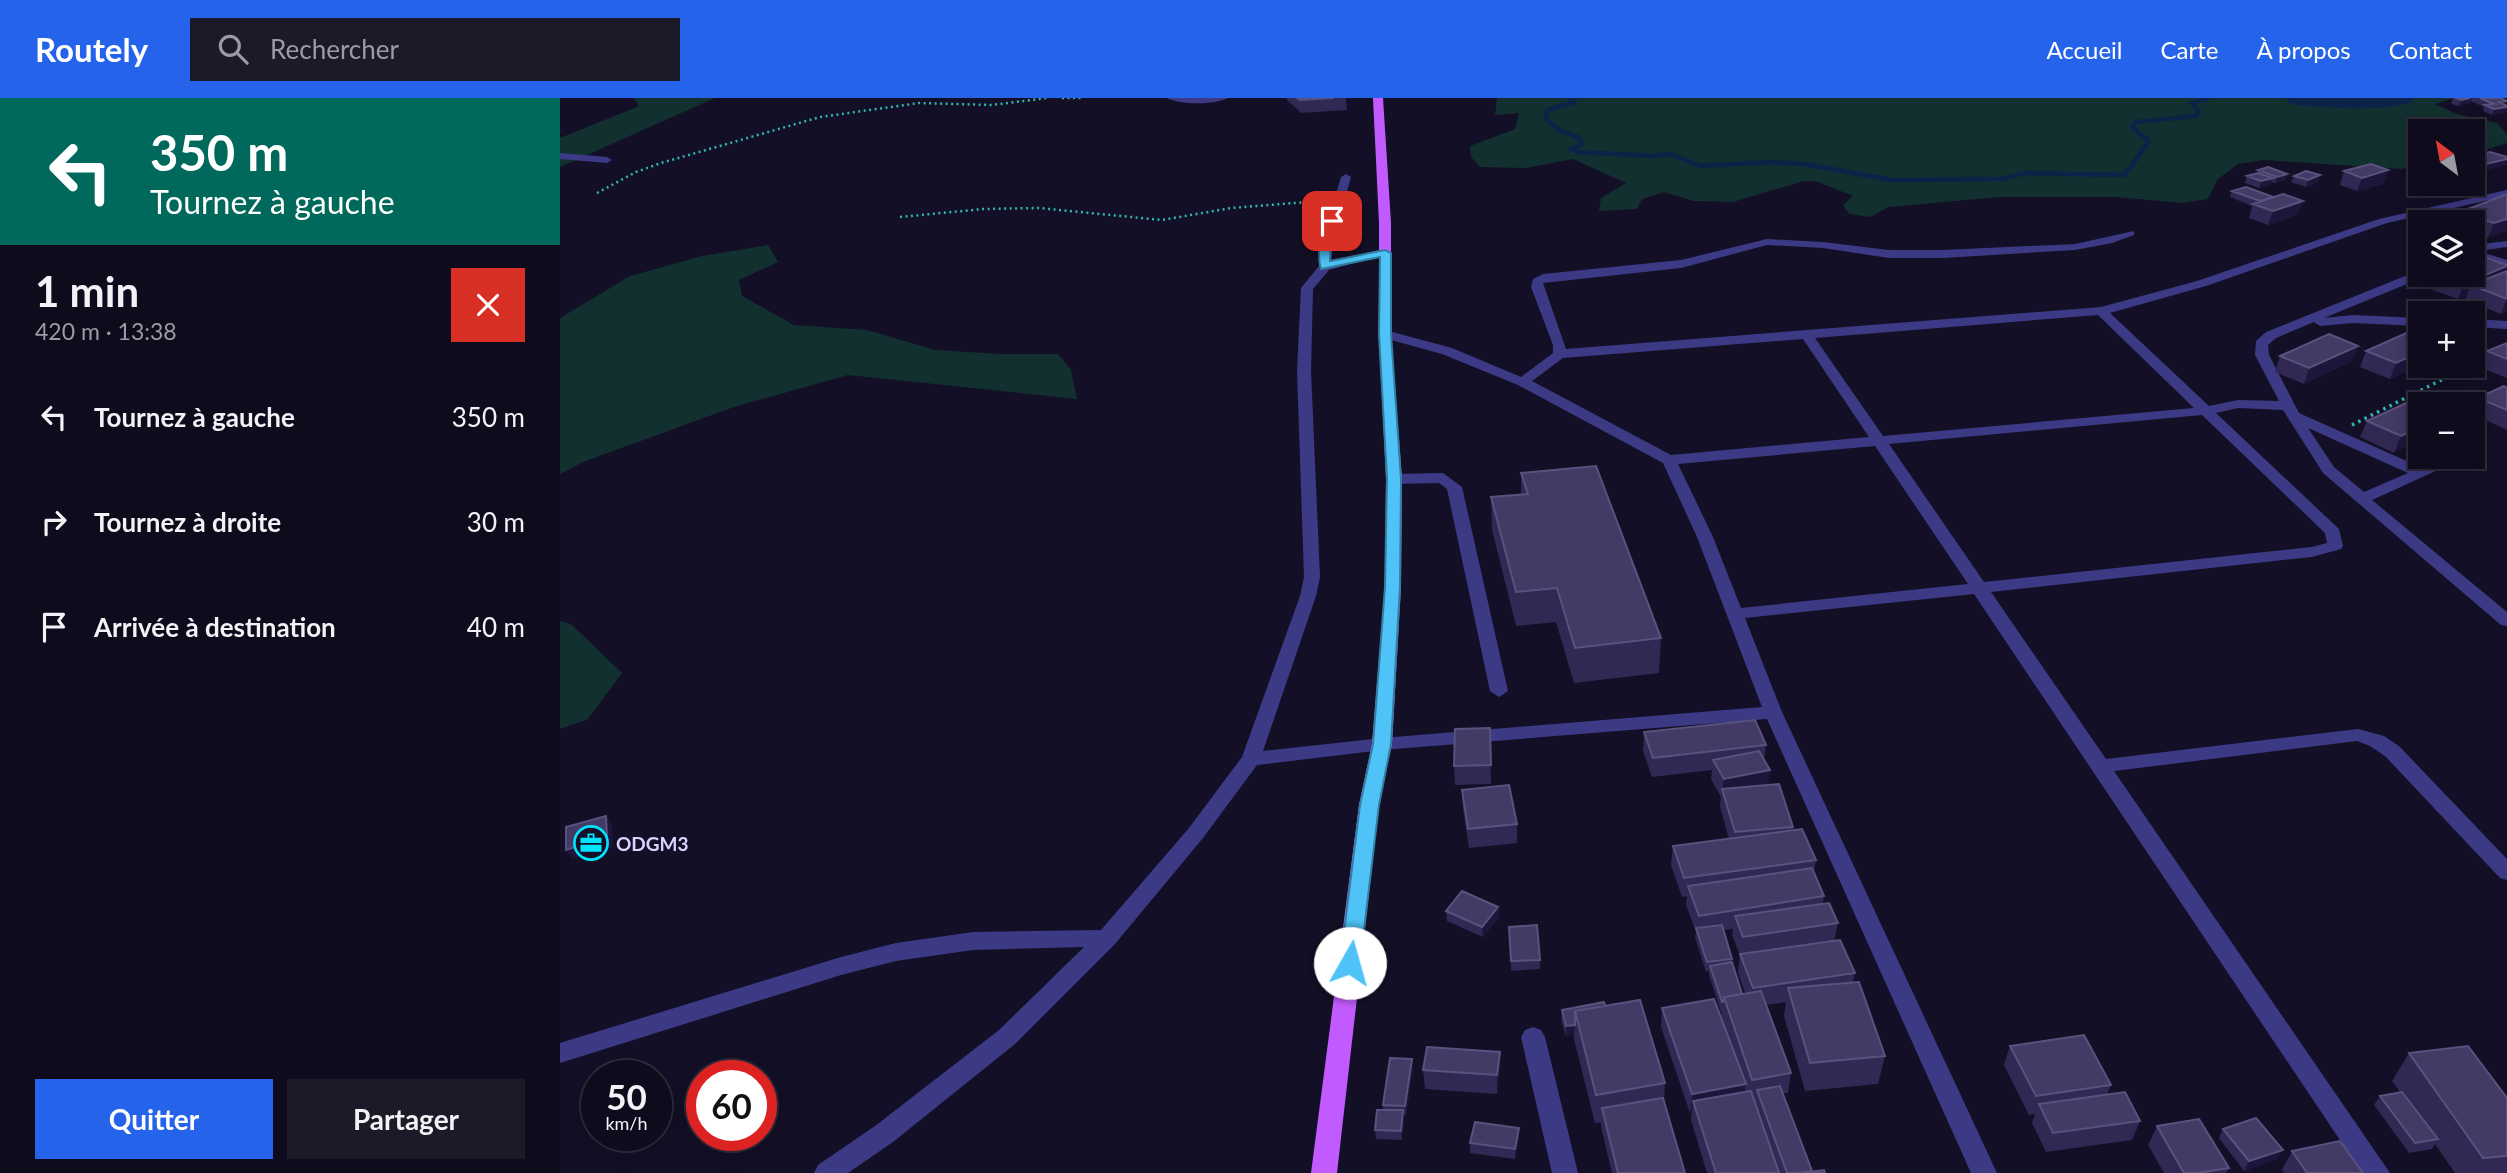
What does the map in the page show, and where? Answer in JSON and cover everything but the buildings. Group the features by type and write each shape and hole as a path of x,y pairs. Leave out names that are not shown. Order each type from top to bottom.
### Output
{"main road":[{"path":"1324,1173 1370,805 1382,744 1393,587 1394,479 1385,334 1385,253 1378,98"}],"street":[{"path":"1172,98 1223,98"},
{"path":"560,156 607,160"},
{"path":"1325,267 1325,242 1346,177"},
{"path":"1523,382 1559,354 2101,311 2137,304 2202,284 2367,226 2507,193"},
{"path":"1559,354 1560,345 1537,287 1537,282 1543,278 1640,271 1681,264 1767,242 1823,245 1889,254 1943,254 2075,247 2109,241 2130,233"},
{"path":"2485,248 2507,244"},
{"path":"827,1173 884,1134 1007,1037 1107,937 1196,833 1251,759 1308,596 1312,577 1304,370 1304,305 1307,288 1325,267 1339,261 1385,253"},
{"path":"2485,255 2507,264"},
{"path":"2408,279 2271,335 2261,344 2262,355 2291,411 2328,470 2507,621"},
{"path":"1737,614 2312,552 2335,546 2333,532 2101,311"},
{"path":"2303,323 2353,319 2408,321"},
{"path":"2485,324 2507,325"},
{"path":"1385,334 1447,351 1523,382 1669,460 2204,411 2238,404 2291,411 2334,434 2421,473"},
{"path":"1807,335 2377,1173"},
{"path":"1669,460 1737,614 1773,712 1984,1173"},
{"path":"2361,499 2430,469"},
{"path":"1394,479 1443,478 1454,487 1499,691"},
{"path":"1251,759 1382,744 1773,712"},
{"path":"2102,766 2358,735 2392,751 2507,872"},
{"path":"560,1054 841,966 896,952 973,941 1107,937"},
{"path":"1533,1037 1565,1173"}],"path":[{"path":"597,193 636,172 661,163 820,117 919,103 992,105 1047,98"},
{"path":"1062,98 1082,98"},
{"path":"900,217 983,209 1039,208 1162,220 1231,208 1340,201"},
{"path":"2485,358 2496,353"},
{"path":"2334,434 2445,378"}],"green space":[{"path":"634,98 715,98 560,167 560,138 639,106"},
{"path":"1497,98 2454,98 2435,104 2457,114 2479,119 2408,119 2408,168 2401,169 2264,160 2238,164 2218,179 2208,199 2182,203 2116,197 1999,197 1889,207 1870,217 1849,214 1843,205 1853,196 1818,182 1804,181 1733,202 1693,201 1664,192 1642,199 1637,209 1599,211 1601,198 1626,183 1573,159 1526,168 1480,167 1471,157 1470,146 1515,129 1519,113 1495,115"},
{"path":"2485,120 2497,123 2507,134 2507,143 2485,150"},
{"path":"768,245 778,262 739,280 742,296 794,325 867,330 935,350 1058,354 1071,370 1077,399 848,375 734,407 583,462 560,474 560,318 630,276 702,256"},
{"path":"560,621 571,624 622,673 588,719 560,729"}],"waterway":[{"path":"1570,98 1575,102 1547,110 1546,120 1561,131 1578,137 1582,144 1571,149 1577,152 1654,156 1670,154 1701,166 1771,162 1804,164 1892,180 2003,179 2024,173 2125,175 2149,141 2132,127 2136,122 2196,116 2198,111 2192,103 2208,98"},
{"path":"2298,98 2359,103 2402,98"}],"place":[{"name":"ODGM3","path":"591,843"}],"route":[{"path":"1332,221 1325,242 1325,267 1356,257 1385,253 1385,334 1394,479 1393,587 1382,744 1370,805 1350,963"}]}
